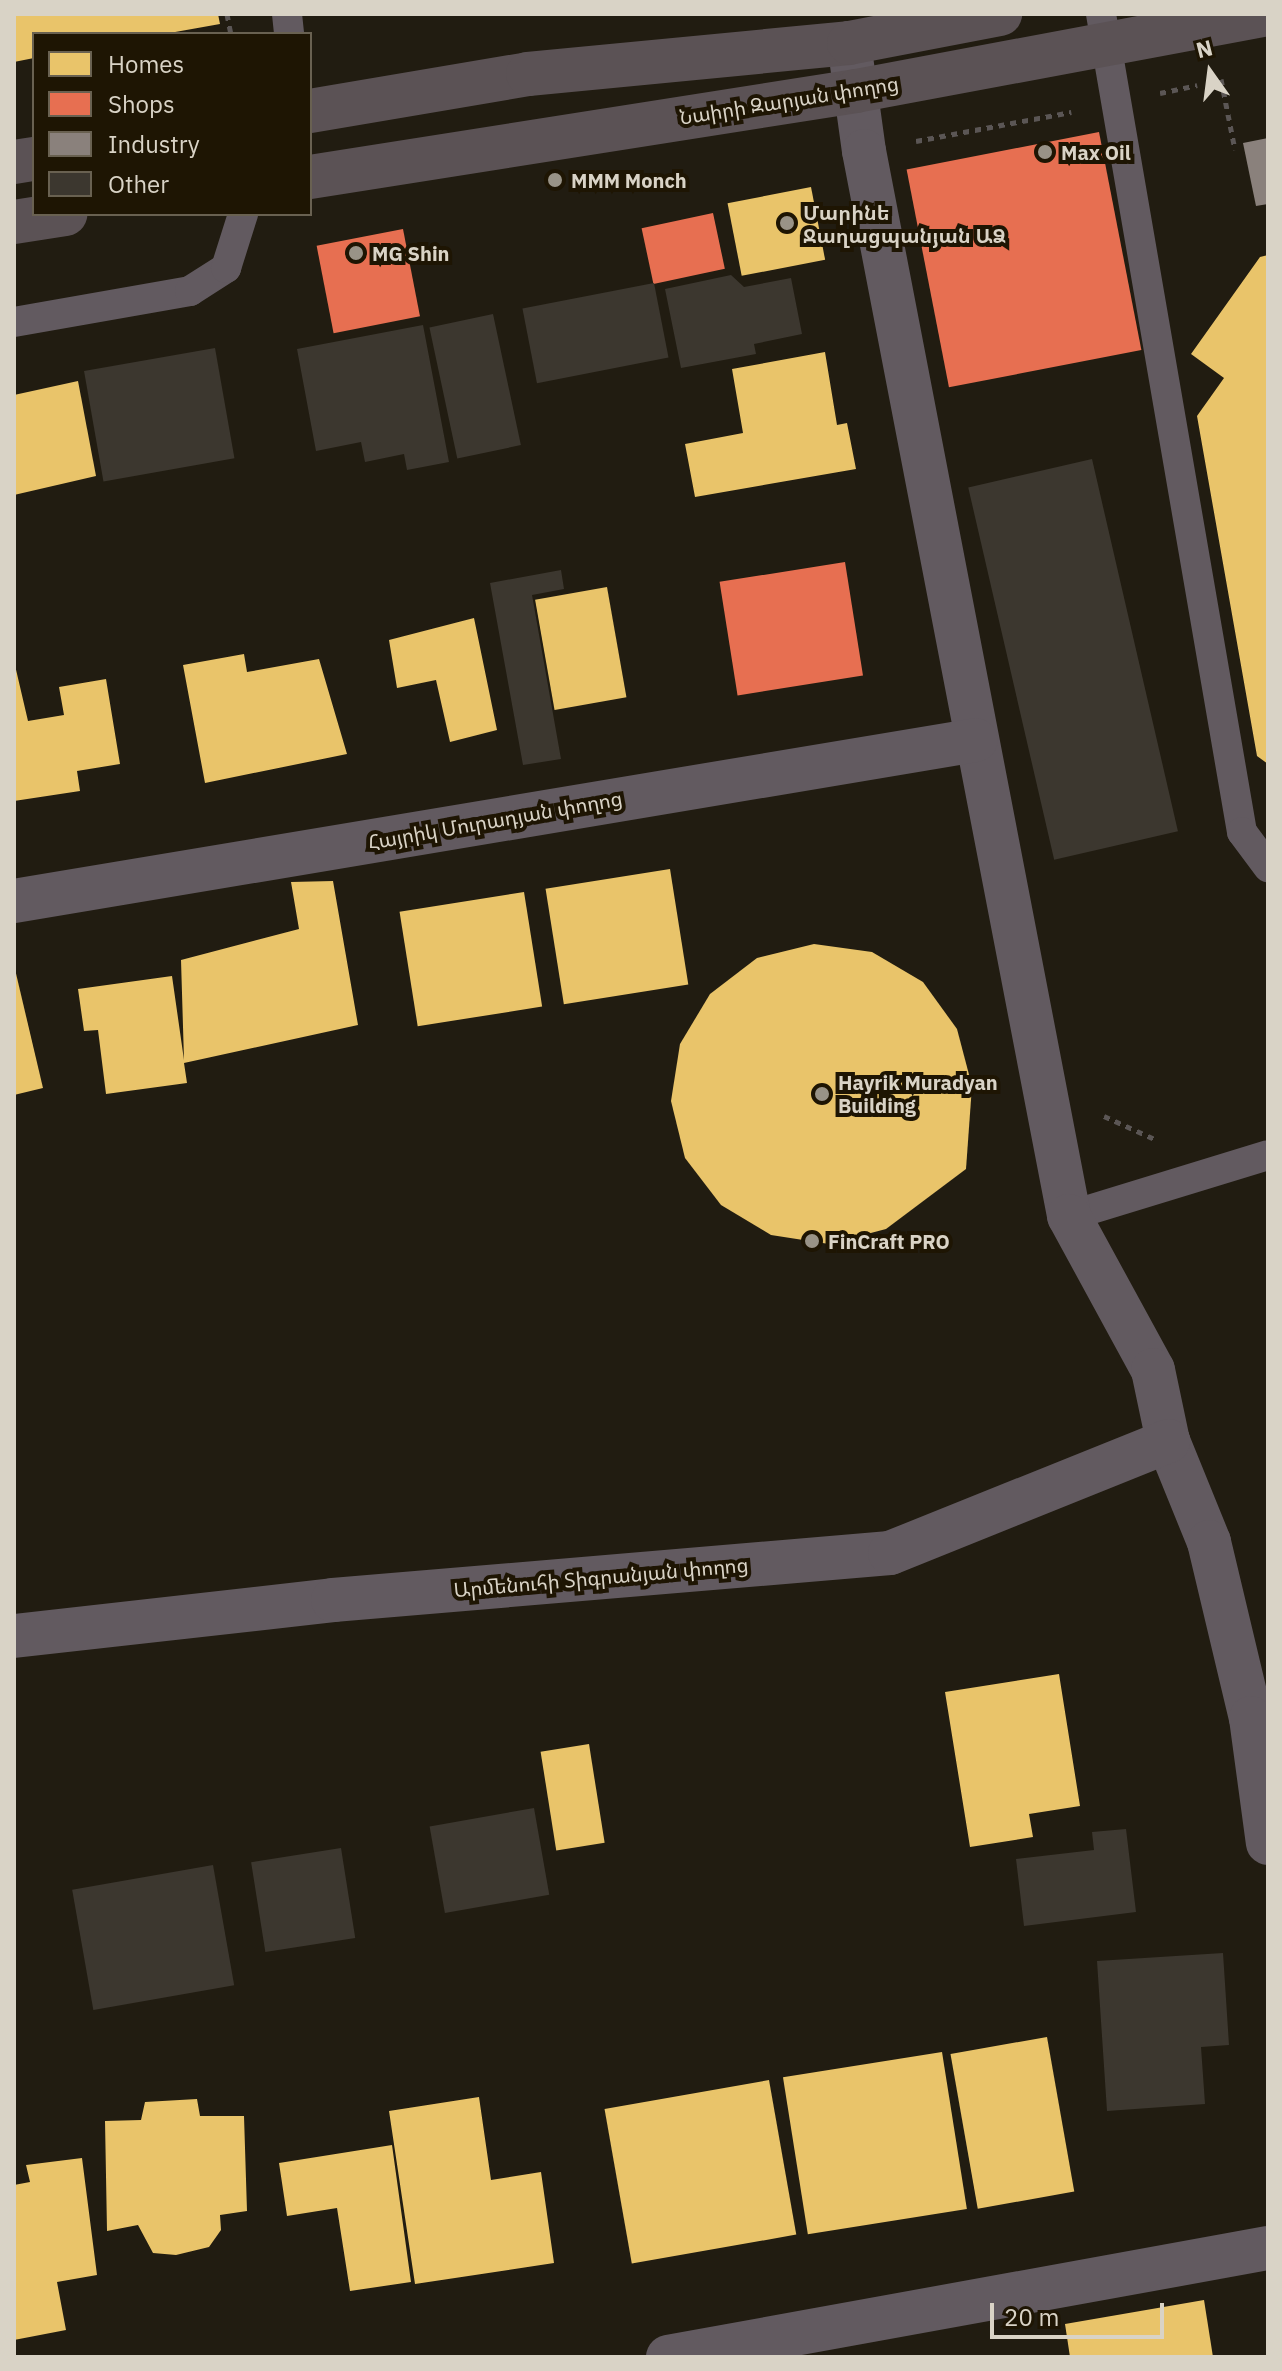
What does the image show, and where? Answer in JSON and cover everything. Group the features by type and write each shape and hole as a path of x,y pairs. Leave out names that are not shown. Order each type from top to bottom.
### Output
{"main road":[{"path":"312,111 528,74 849,43 1000,14"},
{"name":"Նաիրի Զարյան փողոց","path":"312,177 856,91 1103,28 1266,14"},
{"path":"14,222 52,216"}],"street":[{"path":"849,43 864,151 1069,1216 1153,1370 1168,1441 1209,1542 1235,1643 1268,1843"},
{"name":"Հայրիկ Մուրադյան փողոց","path":"14,901 976,740"},
{"name":"Արմենուհի Տիգրանյան փողոց","path":"14,1636 333,1600 890,1553 1168,1441"},
{"path":"668,2357 1268,2248"}],"lane":[{"path":"1103,28 1242,832 1268,867"},
{"path":"14,322 190,291 226,268 242,216"},
{"path":"1069,1216 1268,1155"}],"path":[{"path":"864,151 1117,103 1237,76"},
{"path":"1221,79 1235,150"},
{"path":"1044,1090 1224,1169"}],"building: Homes":[{"path":"14,14 218,14 220,24 175,32 32,32 32,58 14,62"},
{"path":"811,187 825,260 742,276 728,203"},
{"path":"1268,255 1268,764 1257,756 1197,416 1224,378 1191,354 1260,257"},
{"path":"825,352 837,425 847,423 856,469 695,497 685,444 743,433 732,369"},
{"path":"78,381 96,476 14,495 14,395"},
{"path":"607,587 626,697 555,710 535,600"},
{"path":"474,618 497,730 450,742 436,680 397,688 389,640"},
{"path":"244,654 247,672 319,659 347,754 205,783 183,665"},
{"path":"14,661 28,721 64,715 59,687 106,679 120,764 77,771 80,791 14,801"},
{"path":"670,869 688,985 564,1004 546,889"},
{"path":"333,881 358,1025 184,1063 187,1083 106,1094 98,1030 84,1031 78,989 172,976 184,1060 181,960 299,929 291,882"},
{"path":"524,892 542,1007 418,1026 400,912"},
{"name":"Hayrik Muradyan Building","path":"814,944 872,952 923,982 957,1029 972,1086 966,1169 886,1229 829,1244 771,1235 721,1205 685,1158 671,1101 680,1044 710,994 757,958"},
{"path":"14,965 43,1088 14,1095"},
{"path":"1059,1674 1080,1806 1029,1814 1033,1837 970,1847 945,1692"},
{"path":"589,1744 605,1843 556,1850 541,1752"},
{"path":"1047,2037 1074,2192 978,2209 950,2054"},
{"path":"942,2052 967,2209 808,2234 783,2077"},
{"path":"769,2080 796,2235 632,2264 605,2109"},
{"path":"479,2097 491,2180 541,2172 554,2263 415,2284 389,2111"},
{"path":"197,2099 200,2116 244,2116 247,2211 220,2215 221,2230 209,2247 176,2255 153,2253 138,2225 107,2231 105,2121 141,2120 145,2102"},
{"path":"392,2145 411,2282 350,2291 337,2208 287,2216 279,2163"},
{"path":"82,2158 97,2275 57,2282 66,2330 14,2340 14,2185 30,2182 26,2165"},
{"path":"1204,2300 1213,2357 1070,2357 1065,2324"}],"building: Shops":[{"path":"1099,132 1141,350 949,387 907,169"},
{"path":"713,213 725,269 653,284 642,228"},
{"path":"403,229 420,316 334,333 317,246"},
{"path":"845,562 863,676 738,695 720,582"}],"building: Industry":[{"path":"1268,138 1268,204 1256,206 1243,143"}],"building: Other":[{"path":"731,275 744,287 791,278 802,334 754,344 756,354 681,368 665,289"},
{"path":"654,283 669,358 537,383 522,309"},
{"path":"493,314 521,445 457,459 429,328"},
{"path":"423,325 449,462 407,470 404,454 365,462 361,442 316,451 297,349"},
{"path":"215,348 234,458 103,481 84,371"},
{"path":"1092,459 1178,831 1054,860 968,488"},
{"path":"561,570 564,589 532,595 561,759 523,765 490,583"},
{"path":"534,1808 549,1895 445,1913 430,1826"},
{"path":"1126,1829 1136,1912 1024,1926 1016,1859 1094,1850 1092,1832"},
{"path":"341,1848 355,1938 265,1952 251,1862"},
{"path":"213,1865 234,1985 93,2010 72,1890"},
{"path":"1223,1953 1229,2045 1201,2047 1205,2104 1107,2111 1097,1961"}],"place":[{"name":"Max Oil","path":"1045,152"},
{"name":"MMM Monch","path":"555,180"},
{"name":"Մարինե Ջաղացպանյան ԱՁ","path":"787,223"},
{"name":"MG Shin","path":"356,253"},
{"name":"Hayrik Muradyan Building","path":"822,1094"},
{"name":"FinCraft PRO","path":"812,1241"}]}
